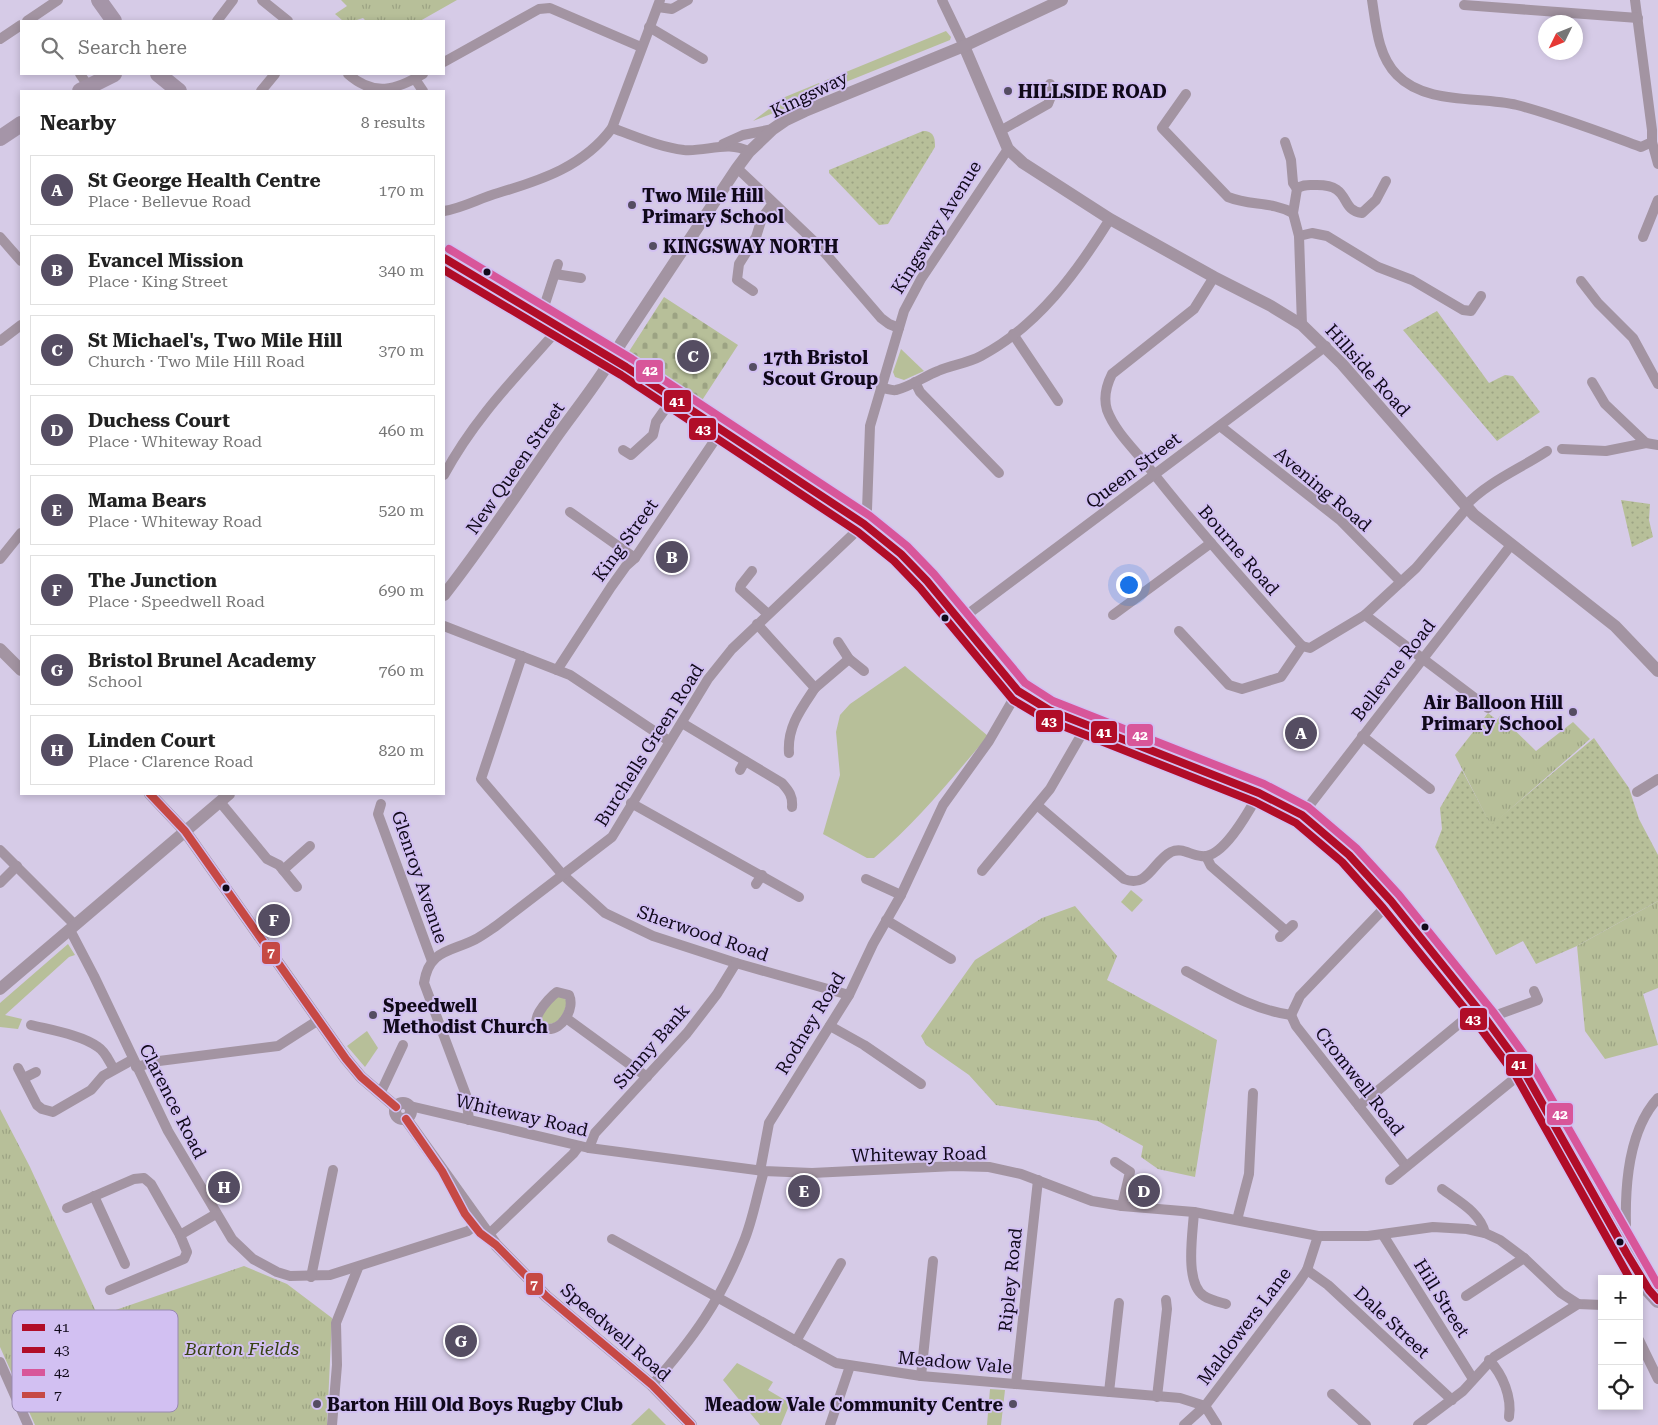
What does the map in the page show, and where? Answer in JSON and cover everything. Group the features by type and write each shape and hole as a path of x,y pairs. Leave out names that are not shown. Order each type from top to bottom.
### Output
{"main road":[{"path":"99,0 113,20"},
{"path":"83,84 111,75"},
{"path":"0,138 20,125"},
{"path":"445,259 612,359 863,524 901,554 960,620 1018,691 1049,710 1259,793 1302,816 1349,855 1391,901 1524,1071 1649,1295"}],"street":[{"path":"40,18 58,0"},
{"path":"218,20 232,0"},
{"path":"262,0 287,20"},
{"path":"445,211 457,209 544,180 600,145 612,128 659,3 672,8 688,0"},
{"path":"942,0 1008,149"},
{"name":"Kingsway","path":"612,359 737,168 773,129 805,110 964,46 1062,0"},
{"path":"1372,0 1384,58 1406,83 1429,93 1516,105 1595,129 1641,147 1652,142"},
{"path":"1636,0 1652,142 1658,164"},
{"path":"1464,6 1638,18"},
{"path":"445,61 537,10 550,8 641,47"},
{"path":"0,39 20,26"},
{"path":"649,27 703,58"},
{"path":"262,90 274,75"},
{"path":"349,75 372,88 392,89 419,76 423,90"},
{"path":"1000,131 1048,104 1052,94 1050,84"},
{"path":"1186,94 1162,128 1228,197 1238,201 1279,205 1292,213"},
{"path":"612,128 674,148 689,150 735,146 750,152"},
{"path":"715,148 743,135 773,129"},
{"path":"1285,142 1291,160 1293,183 1297,189 1292,213 1299,236 1302,325"},
{"name":"Hillside Road","path":"1008,149 1024,162 1110,219 1214,277 1271,306 1302,325 1326,346 1466,507 1511,545 1615,626 1658,671"},
{"name":"Kingsway Avenue","path":"863,524 867,510 870,426 904,311 921,279 1008,149"},
{"path":"737,168 818,245 881,318 899,328"},
{"path":"1297,189 1305,185 1332,186 1339,191 1350,208 1362,213 1376,200 1386,181"},
{"path":"1643,238 1658,200"},
{"path":"753,291 737,280 739,264 756,237 762,218 773,203"},
{"path":"881,388 896,390 944,368 981,356 1013,334 1060,290 1082,264 1110,219"},
{"path":"1299,236 1312,233 1327,236 1378,267 1412,280 1463,310 1471,311 1480,296"},
{"path":"0,236 20,260"},
{"path":"541,316 557,269 581,278"},
{"name":"Bourne Road","path":"1214,277 1194,309 1129,358 1112,374 1107,384 1105,398 1108,411 1115,426 1211,544 1302,646"},
{"path":"1581,281 1598,303 1633,338 1658,384"},
{"path":"0,341 20,326"},
{"path":"445,473 468,433 502,391 560,327"},
{"path":"1013,334 1058,401"},
{"name":"Queen Street","path":"960,620 1326,346"},
{"name":"New Queen Street","path":"445,594 493,530 612,359"},
{"path":"915,382 920,392 999,474"},
{"path":"1592,382 1605,404 1646,443"},
{"path":"623,450 630,454 653,435 656,422 673,398"},
{"name":"Avening Road","path":"1220,426 1340,520 1401,582"},
{"name":"King Street","path":"557,670 626,566 634,558 721,430"},
{"path":"1562,449 1606,451 1646,443 1658,445"},
{"path":"1179,631 1229,685 1242,689 1281,677 1302,646 1310,648 1365,615 1416,568 1480,491 1496,479 1517,467 1524,466 1547,451"},
{"path":"570,512 634,558"},
{"name":"Burchells Green Road","path":"432,961 438,954 476,939 496,926 612,837 708,679 732,649 863,524"},
{"path":"0,559 20,534"},
{"path":"1113,614 1211,544"},
{"name":"Bellevue Road","path":"1302,816 1511,545"},
{"path":"752,572 740,589 768,614"},
{"path":"1365,615 1488,708"},
{"path":"757,624 815,688"},
{"path":"445,626 557,670 592,688 670,741"},
{"path":"838,642 849,659 864,671"},
{"path":"0,649 20,669"},
{"name":"Sherwood Road","path":"522,656 481,778 562,874 605,912 628,926 736,963 849,995"},
{"path":"789,753 788,739 792,726 815,688 849,659"},
{"name":"Rodney Road","path":"652,1386 688,1344 718,1298 745,1240 762,1171 769,1123 849,995 886,920 901,895 943,805 985,747 1018,691"},
{"path":"682,723 782,783 790,792 793,800 792,807"},
{"path":"982,871 1050,788 1088,725"},
{"path":"1362,736 1430,789"},
{"path":"740,770 745,761"},
{"path":"1637,792 1658,779"},
{"path":"1037,805 1129,881 1136,882 1146,877 1163,858 1175,851 1187,851 1206,856 1216,851 1246,818 1259,793"},
{"name":"Speedwell Road","path":"151,795 185,831 346,1059 380,1094 396,1107 396,1116 406,1119 492,1240 546,1296 652,1386 691,1425"},
{"path":"0,989 225,798 267,858 283,870 297,887"},
{"path":"631,803 759,879 799,896"},
{"name":"Glenroy Avenue","path":"381,804 378,814 432,961"},
{"path":"283,870 310,846"},
{"name":"Clarence Road","path":"0,850 17,866 72,928 134,1064 168,1131 232,1239 252,1259 277,1272 290,1276 311,1277 330,1275 358,1268 468,1231 474,1226"},
{"path":"1206,856 1211,866 1286,931"},
{"path":"0,883 17,866"},
{"path":"866,879 901,895"},
{"path":"1186,971 1238,999 1274,1013 1291,1015 1300,996 1391,901"},
{"path":"886,920 951,959"},
{"path":"432,961 426,968 424,983 466,1095 469,1120"},
{"name":"Sunny Bank","path":"492,1240 573,1154 584,1147 648,1077 711,1002 736,963"},
{"path":"1359,1106 1481,1014 1538,1000 1534,991"},
{"name":"Cromwell Road","path":"1291,1015 1296,1026 1406,1166"},
{"path":"566,1018 648,1077"},
{"path":"18,1068 37,1104 42,1109 53,1112 91,1090 103,1076 114,1069 134,1064 278,1046 317,1020"},
{"path":"31,1025 65,1034 98,1046 114,1069"},
{"path":"830,1026 864,1045 921,1084"},
{"path":"380,1094 403,1045"},
{"path":"1390,1180 1524,1071"},
{"path":"24,1078 36,1072"},
{"path":"1237,1220 1249,1174 1253,1093"},
{"path":"1627,1254 1624,1210 1633,1145 1648,1109 1658,1098"},
{"path":"396,1107 402,1102 410,1106 411,1114 406,1119"},
{"name":"Whiteway Road","path":"410,1106 584,1147 762,1171 812,1173 971,1166 1004,1169 1092,1201 1122,1206 1194,1212 1318,1236 1383,1235 1450,1226 1485,1233 1500,1240 1524,1258 1557,1290 1578,1304"},
{"path":"1115,1162 1130,1172 1122,1206"},
{"path":"311,1277 333,1170"},
{"name":"Speedwell Road","path":"442,1171 474,1226 492,1240"},
{"path":"67,1208 134,1179 144,1178 151,1184 180,1235 187,1252 184,1259 110,1290"},
{"name":"Ripley Road","path":"1016,1384 1038,1180"},
{"name":"Whiteway Road","path":"1442,1189 1470,1210 1482,1224 1485,1233"},
{"path":"94,1196 125,1264"},
{"path":"1194,1212 1191,1262 1195,1282 1204,1296 1226,1304"},
{"path":"180,1235 216,1214"},
{"name":"Hill Street","path":"1383,1235 1473,1379"},
{"name":"Maldowers Lane","path":"1184,1425 1205,1406 1307,1270 1318,1236"},
{"name":"Meadow Vale","path":"612,1239 836,1363 921,1376 1180,1398 1205,1406"},
{"path":"1466,1296 1524,1258"},
{"path":"921,1376 933,1261"},
{"path":"796,1341 841,1263"},
{"path":"332,1425 337,1364 336,1323 358,1268"},
{"name":"Dale Street","path":"1307,1270 1328,1285 1452,1400"},
{"path":"1157,1397 1167,1309 1166,1300"},
{"path":"1110,1392 1119,1303"},
{"path":"1418,1425 1452,1400 1489,1360 1578,1304 1598,1305"},
{"path":"1643,1348 1658,1379"},
{"path":"1489,1360 1504,1386 1510,1405 1510,1417"},
{"path":"0,1362 12,1389"},
{"path":"830,1425 850,1366"},
{"path":"1332,1394 1366,1425"},
{"path":"1205,1406 1217,1425"},
{"path":"22,1412 28,1425"}],"green space":[{"path":"341,0 457,0 422,20 365,20 363,18 342,20 335,14 347,6"},
{"path":"946,31 951,37 950,40 826,90 824,81"},
{"path":"819,83 824,91 822,94 753,121 785,97"},
{"path":"923,131 932,134 935,147 888,224 879,225 829,173 829,170"},
{"path":"664,297 738,345 699,405 646,371 648,368 628,353"},
{"path":"1437,311 1489,383 1505,375 1513,376 1540,412 1497,441 1403,330"},
{"path":"901,349 924,371 904,380 895,377 893,372"},
{"path":"1621,500 1650,504 1649,520 1653,537 1632,547"},
{"path":"905,666 988,736 905,830 874,858 867,858 823,834 840,775 836,732 840,715 850,704"},
{"path":"1488,713 1497,720 1500,716 1536,751 1573,722 1590,739 1491,826 1455,755"},
{"path":"1594,738 1629,788 1639,819 1658,855 1658,901 1577,946 1536,964 1523,941 1496,955 1435,847 1442,829 1440,808 1462,770 1491,825"},
{"path":"1131,890 1143,900 1132,912 1121,902"},
{"path":"1658,901 1658,988 1643,994 1658,1045 1605,1059 1585,1031 1577,946"},
{"path":"1075,906 1117,956 1107,980 1217,1040 1195,1177 1158,1169 1141,1157 1143,1146 1098,1121 996,1105 969,1075 926,1045 921,1036 975,960 1042,918"},
{"path":"68,944 75,955 69,957 5,1015 22,1019 18,1029 0,1027 0,1003"},
{"path":"558,996 563,997 567,1001 565,1010 557,1021 548,1024 543,1023 544,1011"},
{"path":"367,1031 378,1048 365,1067 347,1046"},
{"name":"Barton Fields","path":"0,1109 30,1167 95,1310 12,1310 12,1374 0,1347"},
{"name":"Barton Fields","path":"244,1266 287,1284 332,1318 327,1425 35,1425 29,1412 178,1412 178,1310 116,1310"},
{"path":"737,1363 773,1382 768,1390 790,1403 781,1425 760,1425 723,1380"},
{"path":"990,1389 1005,1390 1001,1425 987,1425"},
{"path":"649,1408 666,1425 631,1425"}],"transit line":[{"name":"42","path":"449,249 632,359 870,516 907,546 934,574 1025,683 1053,701 1264,784 1308,807 1356,848 1399,895 1494,1013 1532,1065 1658,1285"},
{"name":"41","path":"445,259 626,367 864,524 901,554 927,581 1018,691 1049,710 1259,793 1302,815 1349,855 1391,901 1486,1019 1524,1071 1627,1254 1649,1290 1658,1300"},
{"name":"43","path":"445,271 621,375 858,532 894,561 920,588 1013,700 1045,719 1255,802 1296,823 1342,862 1383,908 1478,1025 1516,1076 1628,1275"},
{"name":"7","path":"151,795 185,831 346,1059 361,1077 396,1107"},
{"name":"7","path":"406,1119 442,1171 465,1214 480,1233 496,1245 546,1296 652,1385 691,1425"}],"place":[{"name":"HILLSIDE ROAD","path":"1008,91"},
{"name":"Two Mile Hill Primary School","path":"632,205"},
{"name":"KINGSWAY NORTH","path":"653,246"},
{"name":"St Michael's, Two Mile Hill","path":"693,356"},
{"name":"17th Bristol Scout Group","path":"753,367"},
{"name":"Evancel Mission","path":"672,557"},
{"name":"Air Balloon Hill Primary School","path":"1573,712"},
{"name":"St George Health Centre","path":"1301,733"},
{"name":"The Junction","path":"274,920"},
{"name":"Speedwell Methodist Church","path":"373,1015"},
{"name":"Linden Court","path":"224,1187"},
{"name":"Mama Bears","path":"804,1191"},
{"name":"Duchess Court","path":"1144,1191"},
{"name":"Bristol Brunel Academy","path":"461,1341"},
{"name":"Barton Hill Old Boys Rugby Club","path":"317,1404"},
{"name":"Meadow Vale Community Centre","path":"1013,1404"}]}
